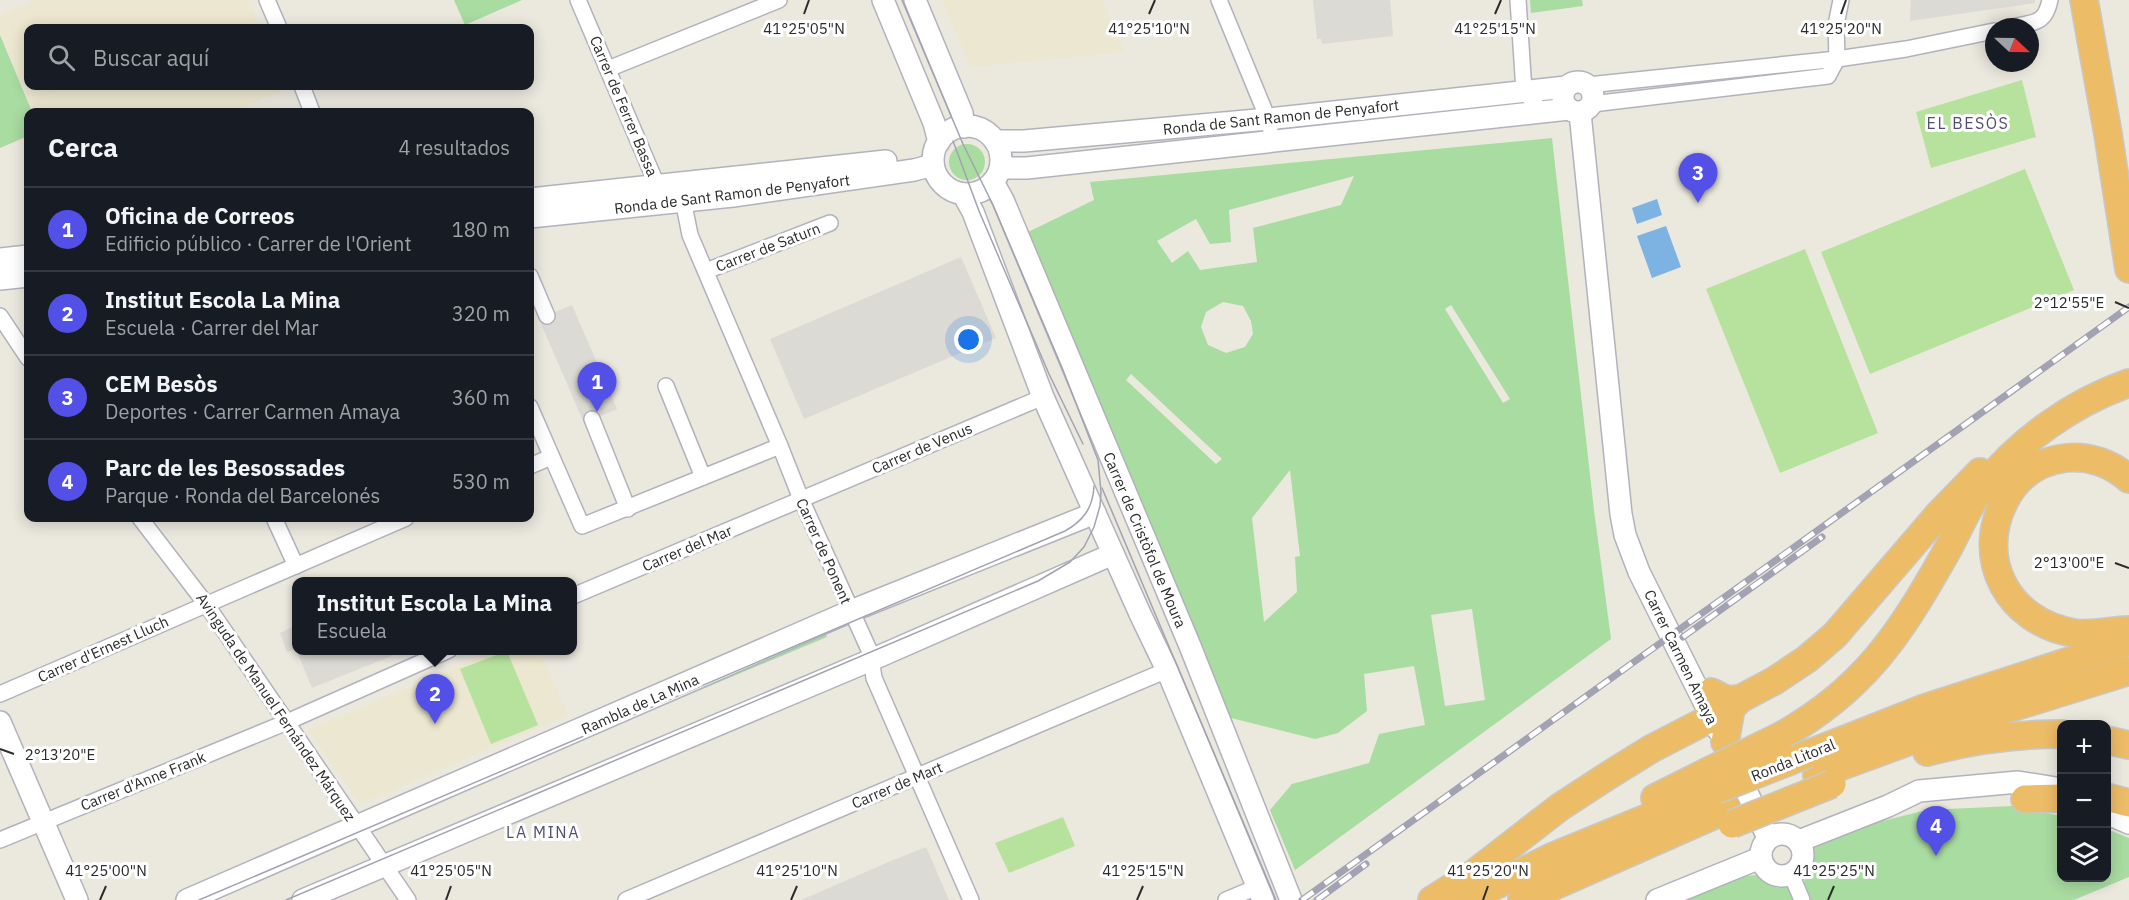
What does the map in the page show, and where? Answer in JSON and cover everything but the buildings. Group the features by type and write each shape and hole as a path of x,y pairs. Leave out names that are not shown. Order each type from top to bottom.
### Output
{"highway":[{"path":"2084,0 2129,189"},
{"path":"2102,0 2129,269"},
{"path":"2114,125 2129,173"},
{"path":"1721,799 1781,736 1807,721 1838,698 1864,674 1897,634 1924,592 1981,489 2012,454 2062,416 2101,394 2129,383"},
{"path":"1432,900 1472,874 1560,807 1606,777 1650,749 1718,719 1740,699 1799,665 1835,635 1973,477 1989,465 2012,454"},
{"path":"2126,637 2074,633 2041,622 2031,616 2013,599 2000,578 1993,551 1993,535 1999,512 2009,492 2024,475 2043,463 2073,457 2087,458 2103,462 2129,479"},
{"name":"Ronda Litoral","path":"1819,771 1925,708 2126,637"},
{"name":"Ronda Litoral","path":"1466,900 1552,856 1721,799 1819,771 1940,730 2129,671"},
{"path":"1819,771 2010,735 2057,734"},
{"path":"2111,741 2129,745"},
{"path":"2025,799 2057,798"},
{"name":"Ronda Litoral","path":"1522,900 1614,861 1721,799"}],"street":[{"path":"267,0 277,24"},
{"name":"Carrer de Ferrer Bassa","path":"578,0 657,185 683,200"},
{"path":"608,69 779,0"},
{"path":"883,0 934,123 935,153 937,177 945,186 963,194 975,193 986,189 997,175 1001,155 995,141 985,131 974,127 964,127 945,135 935,153"},
{"path":"915,0 962,113 964,127"},
{"path":"1219,0 1276,141"},
{"path":"1518,0 1524,92 1542,112"},
{"path":"1841,0 1836,25 1837,59 1906,50 1985,33"},
{"path":"2039,21 2049,6"},
{"name":"Ronda de Sant Ramon de Penyafort","path":"997,175 1027,168 1542,112 1582,103 1828,76 1837,59"},
{"name":"Ronda de Sant Ramon de Penyafort","path":"995,141 1030,140 1268,119 1566,87 1575,82 1582,103"},
{"path":"304,90 310,108"},
{"name":"Carrer Carmen Amaya","path":"1582,103 1615,470 1621,514 1639,572 1718,719 1738,743 1782,838"},
{"name":"Ronda de Sant Ramon de Penyafort","path":"534,199 908,158 935,153"},
{"name":"Ronda de Sant Ramon de Penyafort","path":"534,217 733,196 914,170 935,153"},
{"name":"Carrer de Cristòfol de Moura","path":"997,175 1004,200 1190,646 1291,900"},
{"path":"963,194 974,212 1043,397 1167,670 1260,893 1226,900"},
{"name":"Carrer de Ponent","path":"683,200 690,235 801,499 870,652 874,678 971,900"},
{"name":"Carrer de Saturn","path":"706,271 830,223"},
{"path":"0,259 24,256"},
{"path":"0,279 24,276"},
{"path":"534,285 547,316"},
{"path":"0,316 24,352"},
{"path":"666,386 703,477"},
{"name":"Carrer de Venus","path":"801,499 1043,397"},
{"path":"534,417 582,526 780,446"},
{"path":"592,419 628,509"},
{"path":"534,464 551,457"},
{"name":"Carrer del Mar","path":"577,594 801,499"},
{"name":"Rambla de La Mina","path":"187,900 851,611 1095,513"},
{"name":"Avinguda de Manuel Fernández Márquez","path":"143,522 206,604 408,900"},
{"path":"276,522 297,566"},
{"path":"206,604 297,566 366,527 388,522"},
{"path":"303,900 871,660 1113,554"},
{"name":"Carrer d'Ernest Lluch","path":"0,694 206,604"},
{"path":"287,722 440,655"},
{"name":"Carrer de Mart","path":"626,900 1167,670"},
{"path":"0,722 77,900"},
{"name":"Carrer d'Anne Frank","path":"0,840 287,722"},
{"path":"1782,838 1802,849 1803,857 1801,865 1791,874 1778,876 1765,868 1760,858 1761,848 1782,838 1888,806 1919,791 2018,782 2057,788"},
{"path":"1888,806 1942,799 1998,797 2025,799 2057,808"},
{"path":"1657,900 1760,858"},
{"path":"1791,874 1802,900"}],"shaded area":[{"path":"36,0 248,0 258,24 24,24 24,90 284,90 241,108 30,108 0,34 0,15"},
{"path":"943,0 1102,0 1125,52 970,67"},
{"path":"1313,0 1390,0 1393,36 1322,44 1321,39 1317,39"},
{"path":"1911,0 2035,0 2035,3 1910,21"},
{"path":"961,257 996,338 804,419 770,339"},
{"path":"572,305 617,409 584,423 539,319"},
{"path":"292,627 292,650 287,652 280,633"},
{"path":"298,655 394,655 312,688"},
{"path":"486,655 542,655 568,715 360,804 308,730"},
{"path":"926,847 949,900 801,900 891,861"}],"green space":[{"path":"454,0 522,0 467,24 465,24"},
{"path":"1530,0 1582,0 1583,6 1531,13"},
{"path":"0,35 30,108 24,108 24,138 0,148"},
{"path":"2022,80 2036,137 1931,168 1916,112"},
{"path":"1552,138 1611,639 1295,870 1270,810 1292,784 1369,763 1379,734 1425,725 1414,666 1364,674 1367,711 1338,733 1315,739 1231,718 1028,232 1094,200 1090,182","holes":["1354,176 1341,205 1253,228 1257,262 1200,270 1188,251 1172,263 1157,241 1196,219 1210,244 1231,242 1229,210","1223,302 1243,306 1251,321 1253,334 1245,347 1226,353 1208,345 1201,327 1206,312","1451,305 1510,399 1503,403 1445,309","1131,374 1222,459 1216,464 1126,380","1290,470 1300,556 1295,557 1297,592 1264,622 1252,518","1472,609 1485,700 1445,706 1431,615"]},
{"path":"967,144 979,150 985,162 979,174 967,180 955,174 949,162 955,150"},
{"path":"2025,169 2074,290 1870,374 1821,252"},
{"path":"1805,249 1878,433 1780,473 1706,289"},
{"path":"824,630 827,637 655,709 653,703"},
{"path":"497,655 509,655 538,725 491,744 460,669"},
{"path":"2012,806 2057,815 2057,882 2111,882 2111,831 2129,838 2129,877 2074,900 1685,900 1746,876 1757,875 1777,888 1804,882 1812,849 1870,824 1927,810"},
{"path":"1063,817 1075,846 1009,873 995,843"}],"water":[{"path":"1657,199 1662,215 1637,224 1632,208"},
{"path":"1666,226 1681,267 1652,278 1637,236"}],"tram line":[{"path":"286,900 1038,581 1070,562 1084,547 1094,527 1100,506 1098,460 1063,370 993,205 963,144 902,0"},
{"path":"953,141 979,211 1049,374 1083,444"},
{"path":"199,900 1065,531 1086,513 1092,501 1094,486"},
{"path":"1102,488 1276,900"}],"railway":[{"path":"1302,900 2129,307"},
{"path":"1683,637 1822,537"},
{"path":"1317,900 1366,864"}],"place":[{"name":"CEM Besòs","path":"1698,203"},
{"name":"Oficina de Correos","path":"597,412"},
{"name":"Institut Escola La Mina","path":"435,724"},
{"name":"Parc de les Besossades","path":"1936,856"}],"district":[{"name":"EL BESÒS","path":"1968,123"},
{"name":"LA MINA","path":"543,832"}]}
